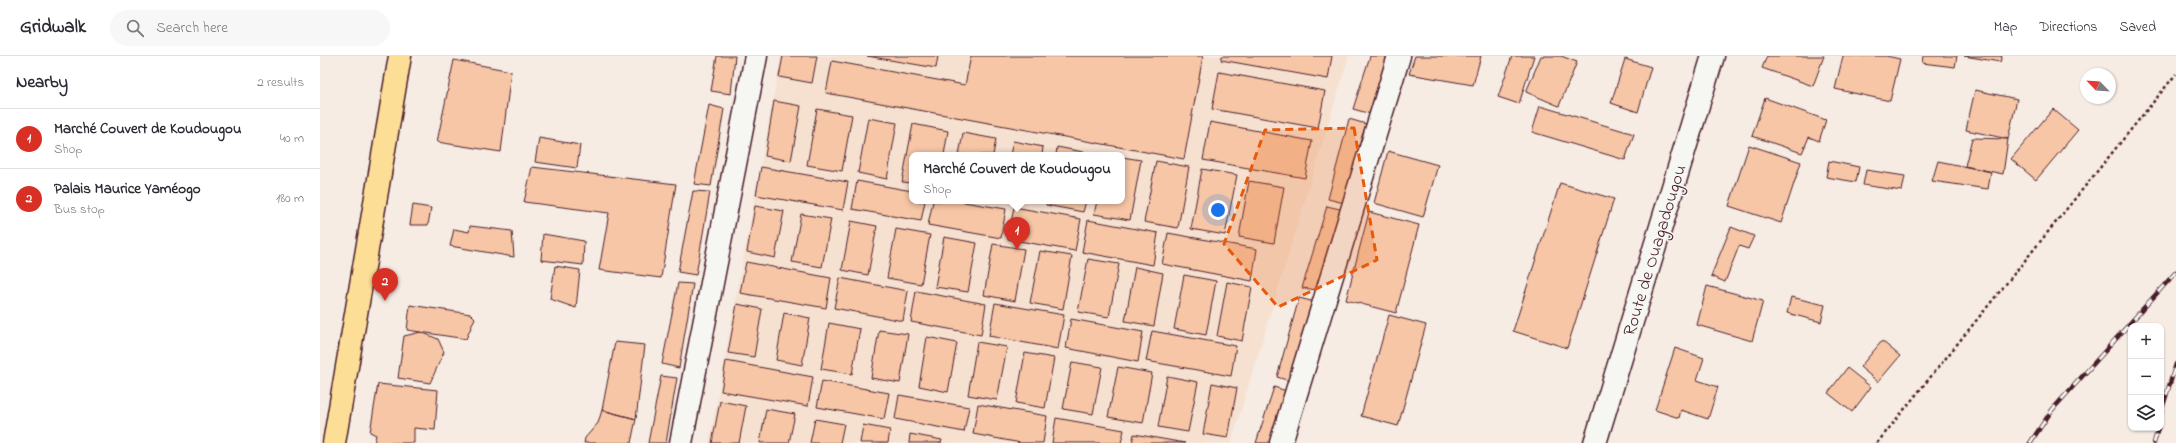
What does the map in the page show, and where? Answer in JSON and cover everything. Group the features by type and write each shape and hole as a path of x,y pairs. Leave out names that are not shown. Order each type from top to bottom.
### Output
{"main road":[{"path":"334,443 400,56"}],"street":[{"path":"681,443 756,56"},
{"path":"1281,443 1399,56"},
{"name":"Route de Ouagadougou","path":"1595,443 1713,56"}],"path":[{"path":"1877,443 2176,74"}],"highlighted area":[{"path":"1354,128 1377,260 1278,307 1224,244 1265,130"}],"shaded area":[{"path":"781,56 1349,56 1231,443 709,443"}],"building":[{"path":"717,56 735,56 731,94 711,91"},
{"path":"783,56 817,56 812,83 779,77"},
{"path":"867,56 938,56 936,68"},
{"path":"971,56 1203,56 1184,159 826,93 832,61 965,85"},
{"path":"1222,56 1332,56 1328,79 1221,60"},
{"path":"1370,56 1390,56 1371,114 1353,109"},
{"path":"1415,56 1481,56 1473,85 1409,74"},
{"path":"1512,56 1534,56 1519,104 1498,97"},
{"path":"1541,56 1561,56 1577,62 1559,106 1526,92"},
{"path":"1767,56 1824,56 1813,86 1762,68"},
{"path":"1843,56 1886,56 1900,59 1890,101 1835,89"},
{"path":"1923,56 1957,56 1955,67 1922,63"},
{"path":"1964,56 2002,56 2000,62"},
{"path":"1625,59 1651,67 1638,112 1611,103"},
{"path":"454,60 511,71 501,152 437,142"},
{"path":"1219,72 1325,91 1318,128 1212,109"},
{"path":"1975,90 2017,99 2008,139 1966,130"},
{"path":"1765,98 1826,120 1819,141 1809,137 1802,153 1752,136"},
{"path":"774,101 801,106 791,161 765,156"},
{"path":"709,105 724,109 711,186 694,184"},
{"path":"1540,106 1634,134 1625,160 1532,132"},
{"path":"817,109 852,115 842,171 807,165"},
{"path":"2053,109 2078,130 2036,180 2011,159"},
{"path":"868,118 897,123 887,179 858,173"},
{"path":"1349,119 1366,124 1344,203 1328,199"},
{"path":"1210,122 1312,141 1305,178 1203,160"},
{"path":"913,124 948,131 944,152 909,152 909,183 902,182"},
{"path":"963,133 996,139 994,152 960,152"},
{"path":"539,138 580,145 577,168 535,162"},
{"path":"1972,138 2008,139 2003,174 1965,166"},
{"path":"1013,141 1043,147 1042,152 1011,152"},
{"path":"1749,145 1801,162 1781,223 1729,206"},
{"path":"1057,147 1083,152 1056,152"},
{"path":"1388,151 1438,165 1423,217 1374,203"},
{"path":"1125,157 1141,160 1130,220 1094,214 1096,204 1125,204"},
{"path":"1156,161 1189,167 1178,228 1144,222"},
{"path":"1829,161 1859,167 1856,182 1826,177"},
{"path":"1938,161 1991,172 1988,189 1932,181"},
{"path":"532,167 676,184 661,278 599,270 609,213 524,202"},
{"path":"761,167 848,182 843,210 756,195"},
{"path":"1202,169 1237,175 1225,235 1191,229"},
{"path":"1866,170 1905,176 1902,191 1863,185"},
{"path":"857,181 909,190 909,204 924,204 921,221 852,209"},
{"path":"1249,181 1284,187 1274,243 1239,237"},
{"path":"1560,183 1614,199 1567,348 1513,331"},
{"path":"693,191 710,192 696,275 678,272"},
{"path":"932,204 976,204 1006,209 1001,238 928,225"},
{"path":"1046,204 1085,204 1083,212"},
{"path":"413,205 431,208 428,225 410,225"},
{"path":"755,206 784,211 775,258 747,252"},
{"path":"1327,206 1344,210 1319,290 1302,288"},
{"path":"1014,207 1081,219 1075,251 1008,239"},
{"path":"1369,212 1419,225 1396,313 1346,300"},
{"path":"801,214 831,219 822,267 792,262"},
{"path":"1088,220 1158,233 1153,265 1082,252"},
{"path":"851,221 877,226 868,275 842,270"},
{"path":"470,226 512,231 514,257 450,246 454,229 469,232"},
{"path":"1731,227 1754,236 1748,249 1739,246 1725,282 1711,276"},
{"path":"896,229 930,235 921,284 887,278"},
{"path":"1168,233 1257,249 1252,281 1162,264"},
{"path":"543,234 584,241 583,265 541,260"},
{"path":"944,237 977,243 968,292 935,287"},
{"path":"993,244 1024,249 1015,301 984,295"},
{"path":"1040,251 1072,256 1063,309 1030,303"},
{"path":"1088,259 1119,264 1109,317 1078,312"},
{"path":"746,262 831,278 826,308 740,293"},
{"path":"555,266 580,270 576,308 550,299"},
{"path":"1135,267 1163,273 1154,326 1125,321"},
{"path":"1184,275 1216,281 1206,335 1174,329"},
{"path":"840,278 908,291 903,321 834,308"},
{"path":"1227,282 1252,287 1242,341 1217,336"},
{"path":"678,283 693,284 679,368 662,364"},
{"path":"1707,286 1763,301 1752,341 1697,325"},
{"path":"916,291 986,304 981,335 911,322"},
{"path":"1791,297 1825,305 1821,322 1787,313"},
{"path":"1299,298 1315,302 1293,382 1277,377"},
{"path":"995,303 1064,315 1058,349 989,336"},
{"path":"737,304 762,309 754,357 728,353"},
{"path":"410,305 471,314 475,318 466,339 407,330"},
{"path":"784,313 810,318 802,365 776,360"},
{"path":"1389,315 1426,325 1398,426 1361,416"},
{"path":"1071,319 1143,332 1138,362 1066,348"},
{"path":"829,323 860,329 852,374 821,369"},
{"path":"879,330 908,334 900,383 871,378"},
{"path":"1152,331 1236,346 1231,376 1146,361"},
{"path":"421,332 438,339 444,352 430,383 398,378 404,336"},
{"path":"927,337 957,343 948,392 919,386"},
{"path":"1882,341 1900,356 1878,382 1860,367"},
{"path":"615,342 645,345 636,419 602,410"},
{"path":"977,342 1007,347 997,400 968,395"},
{"path":"1675,348 1704,358 1697,380 1718,387 1708,419 1681,410 1679,418 1655,410"},
{"path":"1025,353 1054,358 1045,408 1016,403"},
{"path":"726,361 813,377 808,406 721,391"},
{"path":"1072,362 1102,367 1093,414 1063,409"},
{"path":"1118,367 1152,373 1143,423 1108,417"},
{"path":"1847,368 1871,387 1852,412 1828,393"},
{"path":"661,376 677,378 666,443 648,443"},
{"path":"1167,376 1198,382 1188,432 1158,427"},
{"path":"822,381 889,393 884,419 817,407"},
{"path":"1212,383 1237,388 1228,438 1203,434"},
{"path":"378,384 438,390 435,430 414,428 414,443 374,443 376,435 370,432"},
{"path":"1274,387 1290,392 1273,443 1256,443"},
{"path":"899,395 969,407 964,432 895,419"},
{"path":"720,401 746,406 739,443 712,443"},
{"path":"978,404 1047,416 1043,443 1021,443 973,434"},
{"path":"766,409 795,414 789,443 760,443"},
{"path":"602,410 636,419 631,443 584,443 585,438 598,423"},
{"path":"1056,418 1124,430 1121,443 1052,443"},
{"path":"815,419 844,424 840,443 810,443"},
{"path":"863,425 890,430 888,443 860,443"},
{"path":"910,434 942,440 941,443 909,443"},
{"path":"1134,434 1185,443 1132,443"}],"railway":[{"path":"2030,443 2052,410 2176,272"},
{"path":"2164,402 2176,364"},
{"path":"2154,443 2157,431"}],"place":[{"name":"Marché Couvert de Koudougou","path":"1017,250"},
{"name":"Palais Maurice Yaméogo","path":"385,301"}]}
